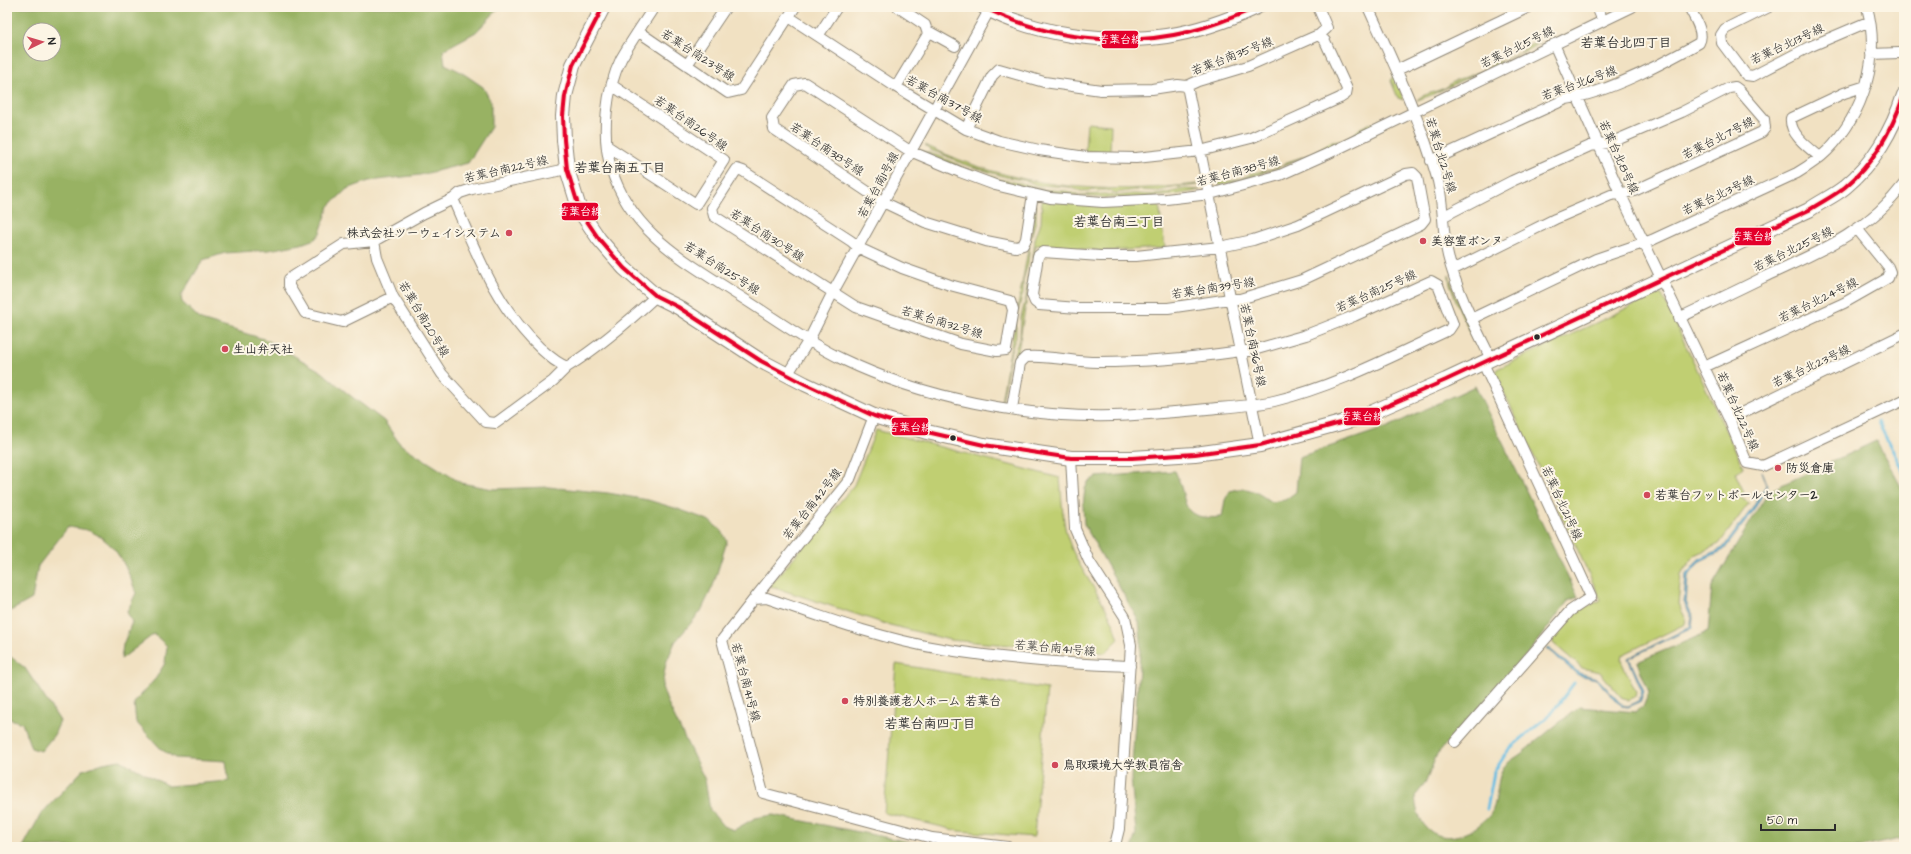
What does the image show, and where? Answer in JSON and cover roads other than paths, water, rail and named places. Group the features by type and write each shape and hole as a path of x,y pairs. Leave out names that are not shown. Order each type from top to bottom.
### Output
{"street":[{"path":"603,7 573,65 565,96 563,116 567,169 580,212 599,239 624,268 656,296 678,307 761,361 787,375 874,416 927,432 984,445 1071,458 1132,458 1195,454 1260,444 1359,418 1487,361 1809,210 1845,187 1878,150 1892,127 1904,95"},
{"name":"若葉台南25号線","path":"654,7 621,59 608,105 607,146 611,169 625,201 647,230 673,252 841,359 889,378 940,394 1012,408 1061,414 1110,416 1158,414 1252,404 1272,401 1306,392 1342,379 1449,330 1453,324 1438,285 1431,281 1354,316 1306,335 1250,351 1177,360 1130,362 1088,362 1026,357 1020,363 1012,408"},
{"path":"687,65 726,7"},
{"name":"若葉台南23号線","path":"639,32 728,93 741,90 795,7"},
{"path":"818,36 837,7"},
{"path":"896,87 928,36 928,31 925,25 898,7"},
{"path":"988,8 1011,20 1045,31 1105,40 1138,40 1170,36 1222,22 1257,7"},
{"path":"1200,151 1251,138 1346,94 1345,84 1325,41 1318,36 1327,28 1318,7"},
{"path":"1397,70 1529,7"},
{"path":"1597,7 1603,20"},
{"name":"若葉台北5号線","path":"1413,112 1632,7"},
{"name":"若葉台北6号線","path":"1431,161 1566,98 1590,94 1638,74 1699,43 1701,32 1689,7"},
{"name":"若葉台北13号線","path":"1769,7 1725,29 1721,35 1722,43 1746,75 1753,76 1809,47 1870,21"},
{"name":"若葉台北3号線","path":"1471,319 1596,259 1643,242 1797,173 1820,157 1849,125 1863,99 1871,65 1872,39 1867,7"},
{"name":"若葉台南1号線","path":"787,375 809,340 833,292 859,248 988,8"},
{"name":"若葉台北2号線","path":"1371,8 1397,70 1438,182 1444,216 1448,255 1452,270 1487,361"},
{"name":"若葉台南37号線","path":"789,17 933,110 966,129 999,141 1039,150 1086,157 1136,158 1200,151"},
{"path":"928,31 955,46"},
{"name":"若葉台南35号線","path":"966,129 992,76 999,69 1044,82 1101,90 1152,89 1178,85 1187,86 1198,81 1248,66 1312,36 1318,36"},
{"name":"若葉台北8号線","path":"1554,44 1621,195 1661,280"},
{"path":"1871,54 1899,54"},
{"name":"若葉台南38号線","path":"1033,194 1026,239 1023,245 1018,247 986,241 925,222 883,202 774,130 772,118 794,85 805,83 910,151 981,180 1033,194 1103,202 1166,199 1210,194 1280,175 1413,112"},
{"name":"若葉台南26号線","path":"607,146 696,204 724,160 613,86"},
{"name":"若葉台南36号線","path":"1187,86 1260,444"},
{"path":"1820,157 1802,141 1793,129 1790,122 1791,118 1795,114 1844,93 1866,86"},
{"name":"若葉台北7号線","path":"1444,216 1590,146 1600,146 1682,112 1732,87 1739,90 1764,120 1765,128 1762,132 1681,171 1634,191 1621,195 1611,195 1555,219 1452,270"},
{"name":"若葉台南22号線","path":"453,199 460,193 472,189 567,169"},
{"name":"若葉台南30号線","path":"833,292 714,216 712,208 737,170 744,171 851,241 859,248"},
{"name":"若葉台南39号線","path":"1413,173 1417,177 1424,215 1424,219 1419,225 1302,280 1240,299 1230,299 1168,308 1078,308 1038,305 1032,295 1038,256 1043,252 1100,256 1136,256 1220,247 1253,240 1298,225 1406,174 1413,173"},
{"name":"若葉台北25号線","path":"1679,318 1819,252 1858,230 1894,197 1904,184"},
{"path":"392,297 342,322 306,314 289,286 289,279 344,244 374,241 453,199 493,288 510,313 532,339 557,364 567,367"},
{"name":"若葉台北24号線","path":"1704,367 1844,303 1888,278 1890,272 1888,267 1858,230"},
{"name":"若葉台南20号線","path":"374,241 377,258 392,297 442,374 486,422 496,424 553,381 567,367 585,356 630,320 656,296"},
{"name":"若葉台南32号線","path":"833,292 856,307 961,344 997,351 1006,350 1013,310 1010,301 950,285 902,268 859,248"},
{"name":"若葉台北22号線","path":"1661,280 1729,419 1747,463 1763,466 1904,400"},
{"name":"若葉台北23号線","path":"1729,419 1904,334"},
{"name":"若葉台北21号線","path":"1455,742 1570,611 1591,597 1487,361"},
{"name":"若葉台南42号線","path":"754,599 850,479 874,416"},
{"path":"1071,458 1075,529 1089,560 1125,617 1131,646 1119,829 1115,844 1111,847"},
{"name":"若葉台南41号線","path":"1008,847 932,838 763,793 722,640 754,599 768,598 858,629 942,649 1058,663 1130,666"}],"water":[{"path":"1761,471 1767,486 1754,510 1724,550 1700,561 1688,577 1686,602 1693,617 1692,628 1629,658 1644,691 1640,702 1628,707 1621,706 1596,679 1578,675 1546,648 1547,647 1579,673 1597,678 1622,705 1628,706 1639,701 1642,691 1628,658 1690,627 1692,618 1684,602 1686,576 1699,559 1723,548 1752,509 1766,485"}],"waterway":[{"path":"1878,422 1904,473"},
{"path":"1487,809 1494,772 1509,749 1551,714 1574,683"}],"place":[{"name":"株式会社ツーウェイシステム","path":"509,233"},
{"name":"美容室ボンヌ","path":"1423,241"},
{"name":"生山弁天社","path":"225,349"},
{"name":"防災倉庫","path":"1778,468"},
{"name":"若葉台フットボールセンター2","path":"1647,495"},
{"name":"特別養護老人ホーム 若葉台","path":"845,701"},
{"name":"鳥取環境大学教員宿舎","path":"1055,765"}],"district":[{"name":"若葉台北四丁目","path":"1626,42"},
{"name":"若葉台南五丁目","path":"620,167"},
{"name":"若葉台南三丁目","path":"1119,221"},
{"name":"若葉台南四丁目","path":"930,723"}]}
